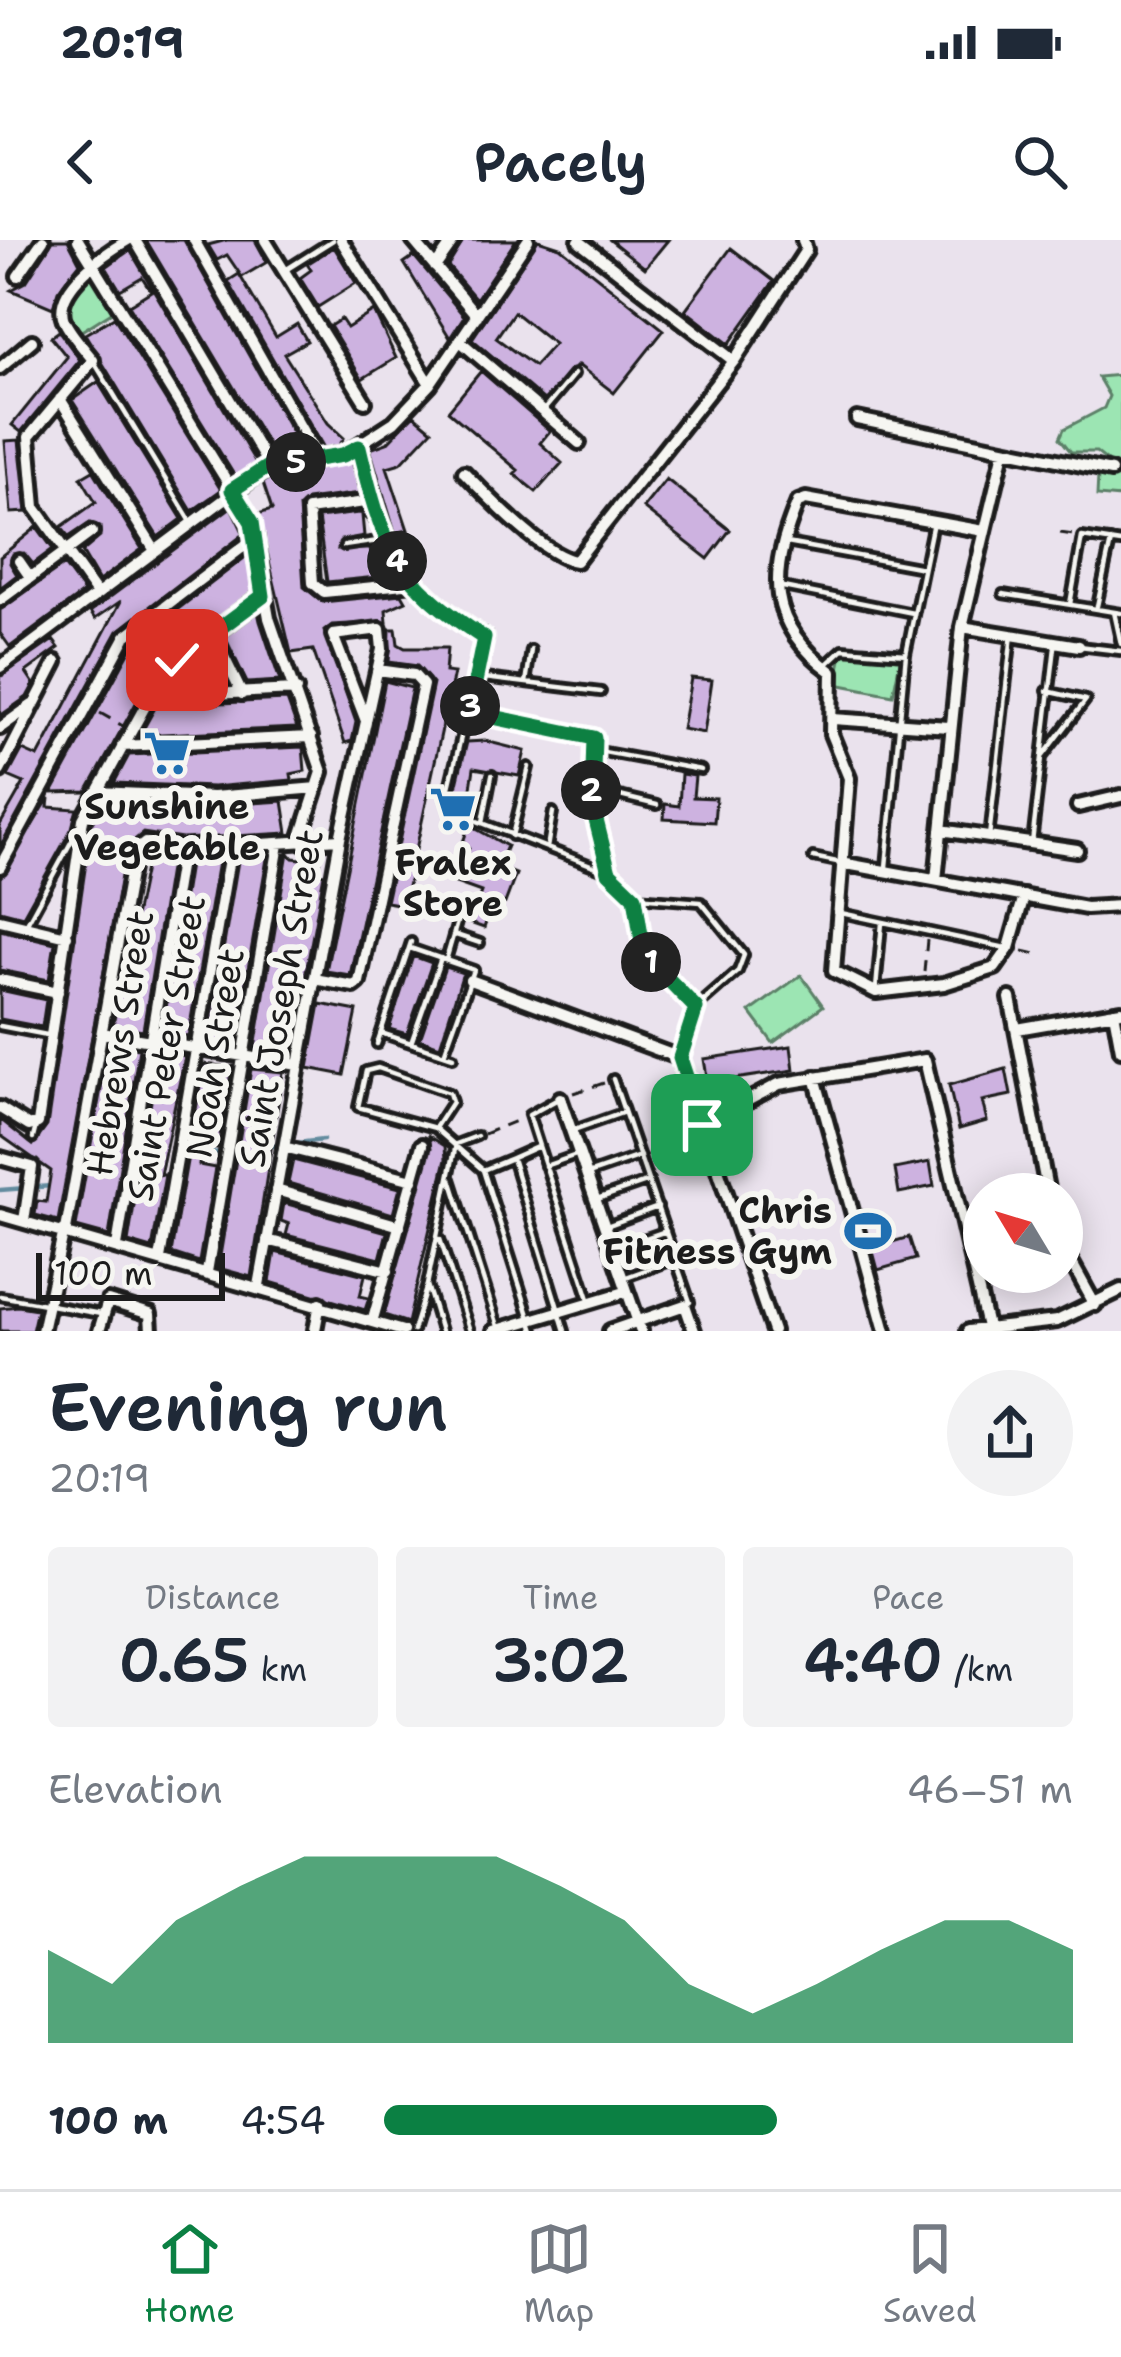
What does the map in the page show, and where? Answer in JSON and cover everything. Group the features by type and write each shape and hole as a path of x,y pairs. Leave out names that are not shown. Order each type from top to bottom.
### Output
{"street":[{"path":"18,277 43,240"},
{"path":"78,240 256,537 263,596 322,772 300,840"},
{"path":"97,594 35,508 29,437 93,360 62,312 91,261 132,240 269,466"},
{"path":"194,240 318,458"},
{"path":"266,240 365,402"},
{"path":"337,240 430,384"},
{"path":"413,240 477,316"},
{"path":"435,267 454,240"},
{"path":"0,667 269,466 359,447 394,422 430,384 528,240"},
{"path":"464,472 524,527 566,560 576,561 734,361 806,250 803,240"},
{"path":"578,241 734,361"},
{"path":"0,368 32,341"},
{"path":"460,341 579,443"},
{"path":"60,399 154,549"},
{"path":"856,419 1111,471"},
{"path":"359,447 385,541 414,583 484,638"},
{"path":"936,880 962,627 1004,451"},
{"path":"372,501 308,510 313,583 324,592 414,583"},
{"path":"984,531 798,502 781,542 781,607 792,636 826,668 835,690 834,743 849,778 836,912 837,974 876,992 923,988 995,968 1010,948 1024,896"},
{"path":"0,600 92,532"},
{"path":"0,867 126,636 256,537"},
{"path":"20,561 30,577"},
{"path":"0,1108 34,1130 83,819 169,665 263,596"},
{"path":"962,627 1079,646"},
{"name":"Saint Joseph Street","path":"259,1286 340,839 378,670 383,628 330,636 366,721"},
{"path":"213,634 242,694"},
{"path":"0,771 56,662"},
{"path":"314,979 354,986 359,982 423,685 414,675 378,670"},
{"path":"148,697 296,690"},
{"path":"0,728 32,705"},
{"path":"833,719 949,727"},
{"path":"122,746 311,737"},
{"path":"98,792 213,797 317,788"},
{"path":"1078,806 1121,796"},
{"path":"941,830 1077,850"},
{"path":"42,1331 75,1182 134,851 145,843 182,849 231,848 340,839"},
{"name":"Noah Street","path":"207,1272 248,1054 279,844"},
{"name":"Saint Peter Street","path":"160,1259 231,848"},
{"name":"Hebrews Street","path":"117,1246 182,849"},
{"path":"841,862 1104,909 1121,906"},
{"path":"0,920 67,936"},
{"path":"0,980 58,992"},
{"path":"470,980 680,1058 773,1331"},
{"path":"1010,998 1044,1173"},
{"path":"1017,1029 1118,1012 1121,1050"},
{"path":"103,1033 298,1065"},
{"path":"702,1125 779,1084 925,1060 987,1327"},
{"path":"815,1077 885,1331"},
{"path":"560,1098 639,1327"},
{"path":"284,1142 413,1180"},
{"path":"374,1319 422,1145"},
{"path":"0,1158 27,1164 32,1186 24,1221"},
{"path":"276,1190 400,1226"},
{"path":"0,1215 320,1303 403,1331"},
{"path":"267,1240 388,1271"},
{"path":"1083,1284 1094,1305"},
{"path":"497,1330 532,1326 623,1285"},
{"path":"968,1331 1057,1321 1121,1290"},
{"path":"99,1331 108,1300 144,1310 153,1320 151,1331"},
{"path":"315,1330 320,1303"},
{"path":"610,1331 639,1327 685,1305 694,1331"}],"lane":[{"path":"284,271 337,240"},
{"path":"93,360 191,522"},
{"path":"543,411 574,374"},
{"path":"886,871 906,654 933,522"},
{"path":"1070,604 1082,537 1121,542"},
{"path":"344,546 385,541"},
{"path":"1097,608 1111,541"},
{"path":"781,542 923,568"},
{"path":"780,586 913,613"},
{"path":"1003,593 1118,613 1121,648 1079,646"},
{"path":"988,837 1012,634"},
{"path":"484,638 448,792 459,814 609,872 635,897 644,954 696,1008"},
{"path":"1032,843 1055,641"},
{"path":"826,668 843,649 906,654"},
{"path":"526,683 531,650"},
{"path":"476,677 601,692"},
{"path":"1043,756 1086,700 1048,691"},
{"path":"469,712 590,733 591,789 609,872"},
{"path":"593,750 701,770"},
{"path":"512,836 529,767"},
{"path":"483,822 492,775"},
{"path":"591,789 657,805"},
{"path":"546,850 553,812"},
{"path":"25,928 83,819"},
{"path":"813,857 841,862"},
{"path":"635,897 701,902 742,949 741,967 696,1008 680,1058"},
{"path":"411,1043 456,935 460,912"},
{"path":"836,912 1010,948"},
{"path":"876,992 881,923"},
{"path":"456,935 480,943"},
{"path":"377,1044 411,945 470,965 470,980 444,1054"},
{"path":"0,1026 51,1035"},
{"path":"381,1033 453,1058"},
{"path":"435,1127 452,1102 449,1094 378,1068 366,1071 358,1107 435,1127 483,1170 532,1326"},
{"path":"614,1079 690,1302 685,1305"},
{"path":"560,1098 529,1114 590,1302"},
{"path":"571,1131 625,1112"},
{"path":"456,1144 477,1136"},
{"path":"413,1331 456,1144"},
{"path":"483,1170 538,1146"},
{"path":"545,1166 579,1154"},
{"path":"586,1175 640,1156"},
{"path":"512,1158 565,1331"},
{"path":"450,1174 497,1330"},
{"path":"594,1200 649,1181"},
{"path":"603,1226 658,1208"},
{"path":"611,1250 666,1231"},
{"path":"438,1234 470,1331"},
{"path":"623,1285 676,1259"},
{"path":"427,1285 441,1331"},
{"path":"0,1296 103,1309"}],"path":[{"path":"1060,533 1082,537"},
{"path":"88,706 130,730"},
{"path":"923,988 927,932"},
{"path":"1010,948 1040,955"},
{"path":"560,1098 614,1079"},
{"path":"477,1136 529,1114"}],"green space":[{"path":"89,263 118,308 75,335 64,306"},
{"path":"1121,375 1121,498 1097,496 1098,476 1113,477 1116,468 1096,452 1071,452 1060,438 1064,429 1104,408 1109,396 1098,377"},
{"path":"844,645 901,656 893,695 836,684"},
{"path":"801,975 823,1006 773,1043 750,1012"}],"building":[{"path":"53,240 68,240 80,263 58,291 53,308 11,290 26,282"},
{"path":"146,240 184,240 297,441 284,448 287,454 274,455"},
{"path":"255,240 267,262 242,277 227,255 217,260 208,245"},
{"path":"464,240 516,240 476,299 448,266"},
{"path":"538,240 560,247 664,330 614,393 578,365 544,400 472,339","holes":["514,312 554,344 534,366 496,338"]},
{"path":"610,240 668,240 645,268"},
{"path":"334,247 356,283 318,307 300,278 311,270 307,264"},
{"path":"731,248 774,281 729,344 685,310"},
{"path":"130,250 256,463 236,478 129,305 151,291 142,277 120,290 106,267"},
{"path":"414,256 464,316 450,338 404,263"},
{"path":"239,274 276,337 297,324 307,341 284,354 328,423 344,438 339,446 324,448 228,281"},
{"path":"374,311 396,358 362,379 330,326 341,319 347,328"},
{"path":"114,317 221,490 192,511 85,334"},
{"path":"59,331 80,360 21,432 12,425 67,357 51,337"},
{"path":"481,371 550,431 540,443 562,463 536,492 514,474 518,470 448,411"},
{"path":"98,382 182,519 158,537 72,400"},
{"path":"414,415 432,430 401,463 387,467 408,530 399,532 415,553 418,570 395,533 370,449 387,443"},
{"path":"19,440 27,512 11,513 5,441"},
{"path":"352,461 361,493 307,500 299,507 304,587 323,602 402,594 406,601 386,610 387,622 332,625 324,631 356,722 352,741 345,743 313,650 291,653 258,514 272,510 263,483 273,475"},
{"path":"93,470 142,549 99,581 82,552 100,537 100,527 90,523 69,537 61,527 96,502 81,477"},
{"path":"666,479 730,530 708,559 643,508"},
{"path":"231,507 244,534 118,631 0,847 0,825 24,783 8,776 22,750 38,757 121,601 95,619 90,612"},
{"path":"367,512 371,524 362,515 364,536 341,540 338,549 370,549 374,567 389,564 397,575 327,582 318,518"},
{"path":"37,527 53,549 33,564 24,553 13,554 10,563 17,575 0,588 0,557"},
{"path":"248,555 254,590 157,665 87,792 52,793 134,643"},
{"path":"64,565 84,592 10,647 0,633 0,610"},
{"path":"258,612 280,681 247,683 225,637"},
{"path":"390,629 396,629 398,644 405,648 447,648 445,672 454,673 404,905 386,902 433,684 417,666 389,662"},
{"path":"53,640 59,648 26,672 34,684 27,697 0,716 0,677"},
{"path":"209,649 226,684 178,686 176,681 202,677 195,659"},
{"path":"691,678 712,680 704,733 682,729"},
{"path":"385,681 412,688 350,975 326,971"},
{"path":"287,700 297,728 140,735 156,706"},
{"path":"485,741 525,751 519,776 474,768 470,794 455,792 467,742"},
{"path":"303,747 305,771 291,774 292,780 213,787 114,783 129,755"},
{"path":"681,774 695,776 693,797 716,798 714,822 664,819 665,804 679,806"},
{"path":"49,798 48,807 77,809 72,828 23,916 0,910 0,878"},
{"path":"283,801 288,833 182,839 143,833 127,846 58,1221 35,1215 37,1201 46,1202 51,1171 0,1135 0,1119 33,1145 47,1126 92,822 99,810 206,814 205,806"},
{"path":"469,825 507,846 498,867 516,874 505,903 494,899 484,928 470,923 481,892 456,883 469,848 462,845"},
{"path":"288,852 293,858 320,861 319,873 324,874 296,1026 290,1025 286,1053 255,1048"},
{"path":"148,853 171,857 143,1030 113,1025"},
{"path":"268,853 235,1045 208,1040 239,855"},
{"path":"219,856 188,1037 162,1033 190,858"},
{"path":"0,930 55,943 49,980 0,970"},
{"path":"413,956 432,963 407,1034 389,1029"},
{"path":"445,967 463,973 440,1046 420,1039"},
{"path":"0,990 46,1000 42,1027 0,1019"},
{"path":"320,1004 357,1011 344,1075 308,1068"},
{"path":"109,1044 139,1049 109,1236 76,1227"},
{"path":"791,1046 794,1070 708,1083 704,1059"},
{"path":"159,1052 185,1056 160,1175 165,1175 152,1249 128,1242"},
{"path":"204,1064 232,1067 218,1148 201,1146 199,1165 215,1168 199,1262 171,1253"},
{"path":"251,1069 283,1072 251,1277 218,1268"},
{"path":"1006,1069 1011,1095 982,1101 987,1121 959,1129 949,1085"},
{"path":"429,1136 445,1146 446,1159 408,1323 384,1315 431,1148"},
{"path":"293,1160 400,1188 393,1214 288,1183"},
{"path":"930,1162 934,1186 899,1193 895,1169"},
{"path":"284,1203 387,1232 380,1259 286,1235 289,1224 281,1221"},
{"path":"909,1237 916,1259 878,1270 872,1248"},
{"path":"275,1252 365,1275 360,1296 369,1298 365,1310 270,1282"},
{"path":"0,1308 37,1309 32,1331 0,1331"}],"waterway":[{"path":"271,1146 323,1140"},
{"path":"199,1156 241,1148"},
{"path":"0,1190 90,1183"}],"place":[{"name":"Sunshine Vegetable","path":"167,753"},
{"name":"Fralex Store","path":"453,809"},
{"name":"Chris Fitness Gym","path":"868,1231"}],"route":[{"path":"177,660 263,596 252,522 232,490 269,466 343,455 359,447 387,548 425,597 484,638 469,712 590,733 594,738 592,804 609,872 635,897 644,954 696,1008 680,1058 702,1125"}]}
